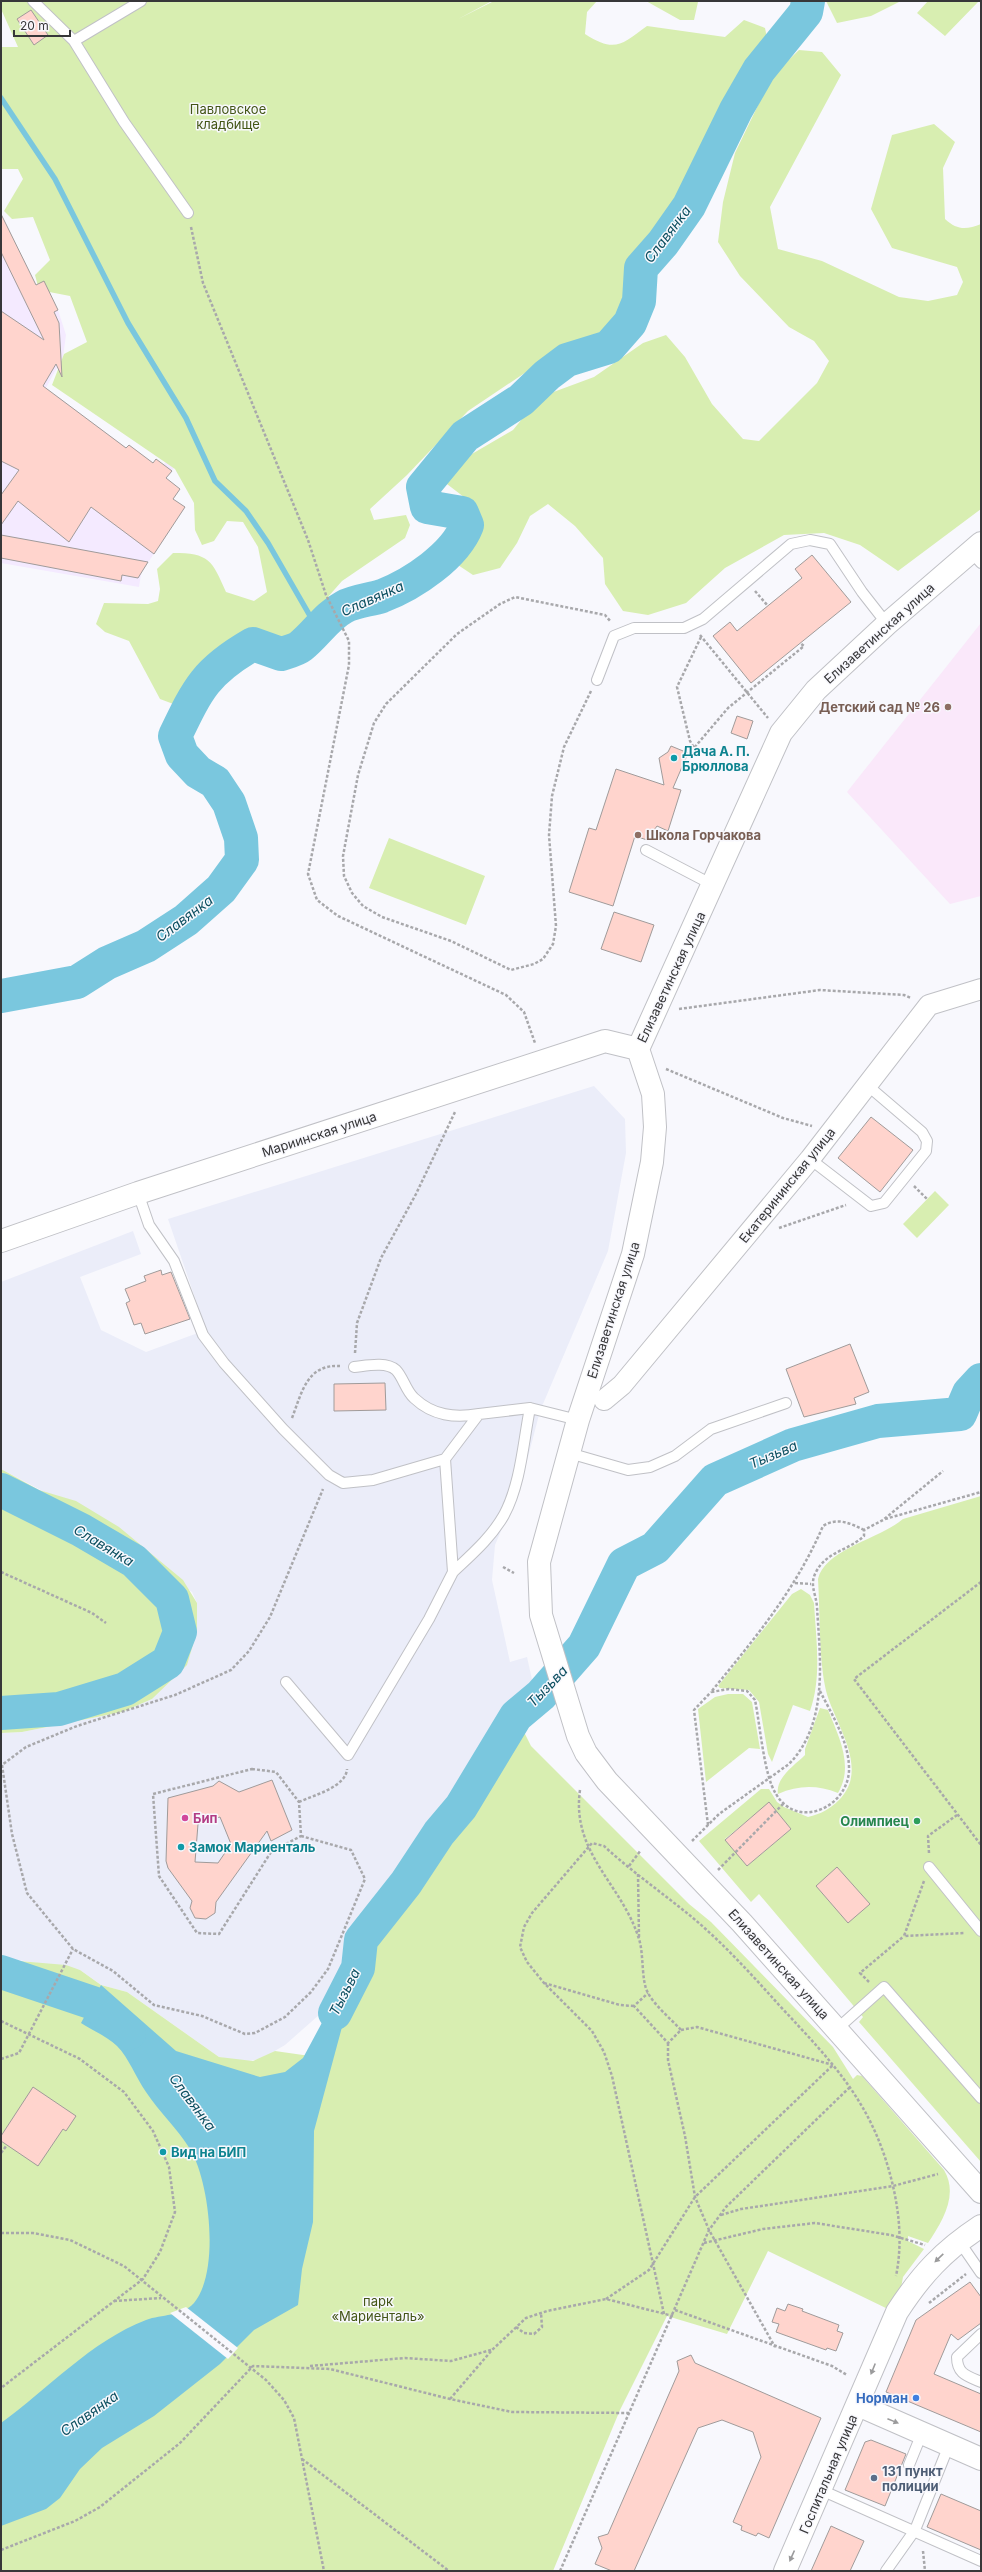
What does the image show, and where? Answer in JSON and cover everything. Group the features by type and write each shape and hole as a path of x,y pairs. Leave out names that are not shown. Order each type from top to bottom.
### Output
{"street":[{"name":"Елизаветинская улица","path":"978,553 887,624 816,690 781,733 713,885 641,1056 653,1094 655,1127 652,1162 633,1254 578,1420 539,1562 541,1615 578,1736 586,1753 607,1781 742,1923 837,2028 981,2192"},
{"path":"928,1005 981,989"},
{"name":"Екатерининская улица","path":"604,1400 622,1385 810,1159 928,1005"},
{"name":"Мариинская улица","path":"1,1241 138,1193 606,1041 641,1056"},
{"name":"Госпитальная улица","path":"786,2571 858,2405 896,2312 916,2283 952,2246 981,2226"},
{"path":"858,2405 981,2459"}],"lane":[{"path":"33,1 74,41 124,122 188,213"},
{"path":"74,41 141,1"},
{"path":"597,680 614,636 634,628 684,628 702,619 791,544 810,540 830,544 862,592 887,624"},
{"path":"646,850 713,885"},
{"path":"810,1159 871,1206 884,1203 926,1151 927,1141 922,1132 867,1085"},
{"path":"138,1193 149,1225 174,1261 202,1335 224,1363 286,1432 329,1475 343,1483 373,1480 445,1459 479,1414"},
{"path":"354,1367 381,1365 396,1370 414,1398 439,1413 458,1417 530,1408 578,1420"},
{"path":"569,1453 628,1470 650,1467 674,1456 710,1429 786,1403"},
{"path":"286,1682 348,1756 429,1619 452,1572 478,1549 504,1514 516,1483 530,1408"},
{"path":"445,1459 452,1572"},
{"path":"929,1867 977,1931"},
{"path":"837,2028 884,1987 981,2098"},
{"path":"952,2246 978,2269"},
{"path":"981,2334 957,2357 957,2366 961,2373 981,2382"},
{"path":"909,2464 922,2433"},
{"path":"886,2571 915,2530 949,2445"},
{"path":"821,2490 915,2530 981,2561"}],"path":[{"path":"188,213 203,283 308,540 326,596 349,641 349,665 308,874 317,900 338,916 506,995 524,1012 542,1062"},
{"path":"597,680 564,747 552,796 549,835 556,926 553,944 543,959 534,964 511,970 451,941 382,917 363,906 352,893 344,876 343,856 358,775 374,723 386,704 457,634 500,604 515,597 605,615 613,624 614,636"},
{"path":"691,624 781,733"},
{"path":"701,636 677,687 690,741 694,748 728,708 804,646 800,642"},
{"path":"679,1002 676,1009 820,990 904,995 928,1005"},
{"path":"641,1056 663,1068 783,1118 808,1124 827,1136"},
{"path":"286,1432 302,1392 311,1376 320,1368 331,1366 354,1367 357,1323 381,1258 416,1194 467,1086"},
{"path":"772,1230 862,1200"},
{"path":"708,1825 694,1710 711,1692 770,1619 795,1583 823,1526 836,1521 864,1530 883,1520 943,1471"},
{"path":"301,1836 299,1802 276,1772 252,1769 153,1794 159,1876 197,1933 219,1934 271,1852 301,1836 351,1850 365,1879 328,1969 311,1992 285,2017 272,2025 255,2032 245,2034 202,2016 154,2005 113,1970 74,1949 27,1893 12,1834 2,1765 26,1747 77,1726 175,1695 231,1670 249,1651 270,1617 329,1475"},
{"path":"883,1520 981,1492"},
{"path":"692,1842 719,1814 769,1778 798,1754 809,1729 822,1681 816,1600 811,1584 816,1571 828,1556 857,1543 864,1536 864,1530"},
{"path":"503,1567 514,1573"},
{"path":"1,1572 92,1613 106,1623"},
{"path":"981,1582 854,1679 981,1845"},
{"path":"795,1583 811,1584"},
{"path":"711,1692 729,1689 747,1691 755,1700 769,1778 775,1794 783,1804 792,1810 806,1814 819,1812 834,1800 845,1785 849,1771 843,1741 820,1691"},
{"path":"299,1802 341,1782"},
{"path":"580,1790 577,1810 588,1847 623,1905 639,1939"},
{"path":"717,1870 783,1804"},
{"path":"878,1992 860,1973 904,1936 929,1867 928,1836 958,1815"},
{"path":"664,2314 654,2263 604,2052 592,2032 544,1983 523,1955 520,1939 524,1927 542,1900 588,1847 595,1843 604,1846 694,1919 723,1947 833,2065 850,2087 876,2130 893,2186 901,2237 895,2281"},
{"path":"629,1866 641,1850"},
{"path":"638,1874 637,1911 639,1939 648,1993 681,2030"},
{"path":"904,1936 977,1931"},
{"path":"1,2059 19,2053 74,1949"},
{"path":"544,1983 620,2005 634,2006 668,2043 668,2060 685,2136 695,2197 709,2230 775,2347"},
{"path":"634,2006 648,1993"},
{"path":"1,2021 80,2059 124,2092 152,2131 169,2167 175,2212 160,2252 143,2279 1,2388"},
{"path":"668,2043 681,2030 697,2027 833,2065"},
{"path":"450,2399 492,2350 526,2318 541,2312 606,2299 633,2281 654,2263 695,2197 833,2065"},
{"path":"560,2571 673,2316 709,2230 720,2215 850,2087"},
{"path":"1,2153 7,2145"},
{"path":"720,2215 742,2209 893,2186 960,2168"},
{"path":"704,2243 763,2229 815,2223 952,2246"},
{"path":"1,2233 33,2233 70,2240 101,2253 143,2279 161,2298 252,2366 275,2389 291,2411 324,2571"},
{"path":"925,2306 978,2269"},
{"path":"114,2301 161,2298"},
{"path":"606,2299 673,2316"},
{"path":"675,2310 775,2347 832,2366 853,2379"},
{"path":"516,2327 524,2333 534,2334 542,2327 541,2312"},
{"path":"300,2367 405,2358 451,2361 492,2350"},
{"path":"1,2550 75,2521 100,2507 180,2443 252,2366 330,2369 450,2399 512,2412 630,2413"},
{"path":"302,2459 449,2571"}],"shaded area":[{"path":"1,214 36,285 44,281 58,310 66,335 63,357 43,393 43,408 54,394 126,448 129,445 153,463 163,465 166,462 174,468 166,478 180,489 173,499 185,507 147,564 143,562 139,587 1,563"},
{"name":"Детский сад № 26","path":"981,623 981,896 950,904 847,792"},
{"path":"594,1086 625,1119 626,1153 608,1251 540,1411 521,1484 495,1545 492,1580 510,1662 527,1657 533,1684 494,1737 481,1768 462,1796 417,1849 401,1872 365,1915 352,1938 355,1954 350,1973 319,2015 285,2045 261,2059 242,2062 219,2057 127,1992 101,1985 80,1970 6,1958 1,1954 1,1733 22,1732 122,1712 152,1699 197,1631 197,1603 192,1592 48,1494 1,1469 1,1282 133,1231 141,1254 80,1277 101,1330 146,1352 206,1330 168,1219"}],"green space":[{"name":"Павловское кладбище","path":"1,1 492,1 458,19 494,1 597,1 587,12 585,34 595,40 611,45 624,42 647,26 725,37 744,20 765,28 768,43 679,199 635,261 622,316 598,344 547,358 468,411 407,475 370,509 374,520 406,515 410,525 405,538 342,581 291,639 255,638 211,660 176,705 160,699 129,641 105,632 96,624 104,603 148,604 158,601 160,589 157,569 173,553 185,553 208,560 217,572 226,592 254,601 267,592 258,547 243,522 227,521 214,541 202,545 195,530 194,503 175,469 52,385 64,354 87,342 70,296 39,290 35,275 50,260 33,217 12,219 4,211 23,179 18,169 1,169 1,47 18,47 1,9"},
{"path":"646,1 698,2 694,20 680,20"},
{"path":"826,1 901,1 871,16 837,23"},
{"path":"928,1 979,1 945,36 917,13"},
{"path":"799,50 822,52 841,75 770,207 778,249 822,261 899,297 928,301 957,295 963,282 957,267 892,248 871,209 892,135 934,124 955,142 943,168 945,219 949,223 962,228 981,224 981,509 898,571 860,545 824,533 784,535 725,568 686,603 648,615 623,611 605,584 603,558 575,526 548,504 530,516 517,543 500,568 473,575 452,561 475,526 477,507 443,481 465,458 513,430 540,397 594,377 643,343 666,335 685,357 712,404 743,439 759,441 817,383 829,361 814,341 789,327 740,276 718,242 723,202 735,153 772,76"},
{"path":"389,838 485,876 466,925 369,888"},
{"path":"935,1191 949,1205 917,1238 903,1224"},
{"path":"1,1469 39,1490 76,1501 119,1527 183,1580 197,1603 197,1631 187,1665 152,1699 122,1712 22,1732 1,1733"},
{"name":"Олимпиец","path":"981,1496 981,2162 859,2022 863,2017 759,1894 751,1902 699,1841 761,1789 769,1789 777,1802 784,1807 808,1817 821,1813 832,1806 839,1800 848,1787 852,1773 851,1758 847,1743 829,1699 823,1674 818,1579 823,1569 831,1560 842,1552 881,1533 903,1519","holes":["769,1803 791,1829 747,1866 725,1839"]},
{"path":"801,1589 810,1595 814,1603 817,1671 814,1698 810,1711 793,1705 772,1762 768,1754 759,1702 749,1690 720,1688 718,1686 792,1594"},
{"path":"728,1694 743,1694 752,1702 760,1749 749,1748 706,1782 698,1709 715,1697"},
{"path":"820,1708 828,1710 840,1741 845,1762 843,1783 838,1793 815,1787 808,1787 793,1789 778,1794 778,1788 783,1777 805,1755 805,1749"},
{"name":"парк «Мариенталь»","path":"516,1716 531,1746 689,1904 711,1922 833,2047 853,2079 857,2075 862,2076 944,2170 950,2189 947,2208 939,2226 928,2243 908,2236 908,2241 924,2249 903,2277 901,2288 890,2310 768,2251 727,2334 667,2316 620,2410 553,2571 1,2571 1,1954 6,1958 19,1961 66,1965 80,1970 101,1985 127,1992 219,2057 253,2061 275,2051 310,2056 358,1968 361,1940 406,1883 439,1833 461,1807"}],"water":[{"path":"352,1968 362,1977 342,2027 314,2131 313,2222 302,2269 298,2305 254,2330 220,2364 154,2416 102,2448 80,2469 60,2498 46,2509 1,2526 1,2423 70,2367 107,2340 146,2320 177,2313 189,2308 194,2303 202,2289 207,2270 209,2227 207,2204 203,2183 190,2149 180,2134 151,2099 129,2062 117,2046 81,2023 101,1985 176,2051 260,2077 285,2072 303,2058 325,2017 345,1986"}],"pier":[{"path":"186,2307 238,2348 228,2359 170,2313"}],"building":[{"path":"31,10 48,35 34,45 17,19"},
{"path":"1,214 36,285 44,281 58,310 54,312 59,323 62,377 56,364 43,386 126,448 129,445 153,463 156,459 172,471 166,478 180,489 173,499 185,507 154,554 91,507 69,542 18,501 1,525 1,495 19,470 1,461 1,311 44,340 1,252"},
{"path":"1,535 148,562 138,578 122,575 121,581 1,558"},
{"path":"812,555 851,602 751,683 713,636 730,622 737,631 802,578 795,569"},
{"path":"737,716 753,721 747,739 731,733"},
{"name":"Школа Горчакова","path":"671,746 688,753 673,788 681,790 668,831 657,826 647,840 635,836 613,906 569,892 589,828 596,830 616,769 664,785 659,758 668,752"},
{"path":"614,912 654,925 641,962 601,949"},
{"path":"871,1117 913,1150 880,1192 838,1158"},
{"path":"161,1270 162,1275 171,1272 190,1319 145,1334 141,1323 134,1325 126,1303 130,1301 125,1289 146,1281 144,1276"},
{"path":"850,1344 869,1392 854,1398 856,1404 804,1417 786,1369"},
{"path":"385,1383 386,1410 334,1411 334,1384"},
{"name":"Замок Мариенталь","path":"272,1780 292,1830 271,1841 267,1831 216,1902 215,1913 206,1919 195,1918 190,1908 192,1901 168,1868 166,1861 168,1798 213,1786 219,1781 239,1792","holes":["220,1817 231,1844 218,1863 195,1862 198,1824"]},
{"path":"769,1802 791,1829 747,1866 725,1840"},
{"path":"837,1867 870,1904 848,1923 816,1886"},
{"path":"33,2087 76,2116 66,2131 63,2129 38,2166 1,2141 1,2136"},
{"path":"970,2282 981,2297 981,2323 958,2340 951,2334 934,2374 981,2394 981,2432 886,2392 916,2320"},
{"path":"788,2304 839,2325 837,2331 843,2333 836,2351 827,2348 826,2350 776,2332 779,2324 772,2322 777,2308 785,2311"},
{"path":"691,2355 695,2363 821,2418 769,2538 758,2533 756,2536 741,2530 742,2526 733,2522 761,2457 753,2432 722,2420 698,2428 634,2571 612,2571 595,2564 602,2548 598,2537 608,2534 679,2371 677,2361"},
{"name":"131 пункт полиции","path":"871,2440 906,2454 885,2506 845,2490 865,2442"},
{"path":"941,2494 981,2511 981,2550 927,2527"},
{"path":"831,2526 864,2541 850,2571 811,2571"}],"waterway":[{"name":"Славянка","path":"1,996 77,982 107,963 146,946 186,920 221,889 242,860 241,838 229,803 215,782 198,772 182,755 175,736 197,693 205,682 224,663 253,644 281,654 297,649 327,620 344,607 353,603 382,596 407,584 432,568 453,547 467,525 462,513 427,507 423,487 465,436 521,400 547,375 567,360 609,347 630,323 639,301 641,268 663,243 689,206 736,110 759,70 806,12 808,1"},
{"path":"1,98 55,179 128,323 186,418 215,481 246,511 268,543 317,628"},
{"name":"Тызьва","path":"335,2013 358,1968 361,1940 406,1883 439,1833 461,1807 516,1716 541,1695 584,1646 624,1564 655,1548 715,1480 793,1445 878,1421 960,1414 969,1393 981,1380"},
{"name":"Славянка","path":"1,1490 81,1530 134,1561 172,1599 180,1632 168,1662 125,1689 59,1709 1,1713"},
{"name":"Славянка","path":"1,1972 93,2003 129,2033"}],"place":[{"name":"Детский сад № 26","path":"948,707"},
{"name":"Дача А. П. Брюллова","path":"674,758"},
{"name":"Школа Горчакова","path":"638,835"},
{"name":"Бип","path":"185,1818"},
{"name":"Олимпиец","path":"917,1821"},
{"name":"Замок Мариенталь","path":"181,1847"},
{"name":"Вид на БИП","path":"163,2152"},
{"name":"Норман","path":"916,2398"},
{"name":"131 пункт полиции","path":"874,2478"}]}
